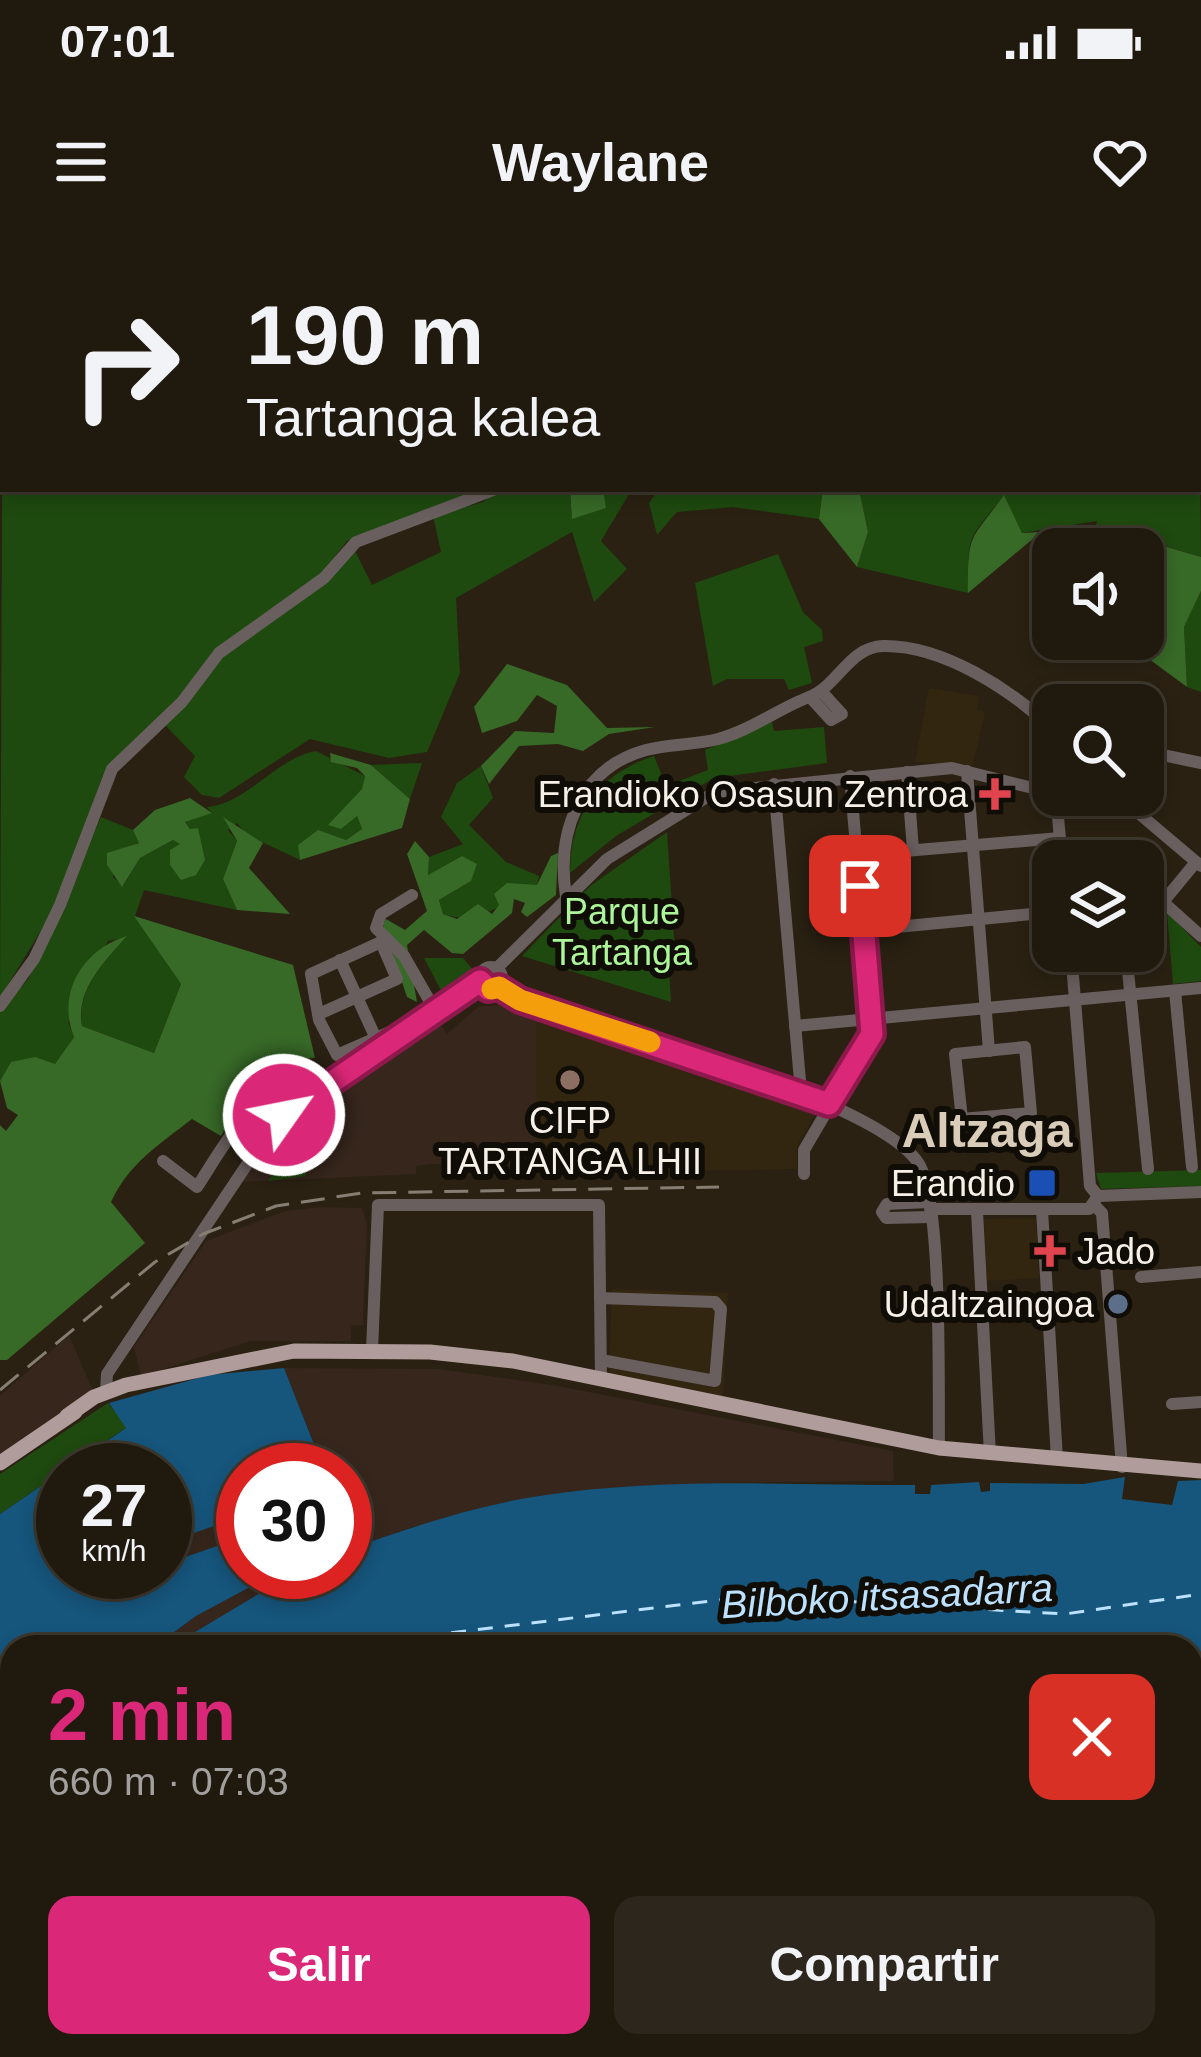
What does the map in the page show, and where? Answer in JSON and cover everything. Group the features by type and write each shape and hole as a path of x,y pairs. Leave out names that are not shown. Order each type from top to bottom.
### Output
{"main road":[{"path":"0,1463 106,1392 294,1352 372,1351 460,1353 939,1448 1201,1471"},
{"path":"67,1416 144,1382"}],"street":[{"path":"0,1006 34,959 60,904 112,769 182,702 219,653 324,578 356,542 488,492"},
{"path":"566,896 564,832 586,788 643,751 718,739 815,694 861,652 882,646 933,654 992,683 1032,714"},
{"path":"1164,755 1201,763"},
{"path":"967,771 989,1051"},
{"path":"106,1392 107,1374 272,1127 480,981 483,970 496,968 566,896 648,829 715,792 774,784 967,771 1032,788"},
{"path":"907,772 913,850"},
{"path":"804,1174 804,1150 872,1034 850,776"},
{"path":"774,784 800,1092"},
{"path":"857,855 1060,838 1058,816"},
{"path":"1142,816 1198,864 1164,901"},
{"path":"412,895 381,914 376,928 404,956 432,1015"},
{"path":"1164,903 1201,936"},
{"path":"865,931 1032,915"},
{"path":"319,1014 397,980 380,942 310,974 319,1014 337,1055 432,1015"},
{"path":"340,960 373,1032"},
{"path":"496,968 502,977 499,987"},
{"path":"1073,972 1091,1191 1102,1213 1122,1464"},
{"path":"1128,972 1148,1168"},
{"path":"480,981 488,989 499,987 520,1000 800,1092 906,1150 920,1166 930,1209 939,1448"},
{"path":"796,1026 1201,988"},
{"path":"1175,991 1192,1167"},
{"path":"1025,1048 1031,1113 962,1120 955,1054 989,1051 1025,1048"},
{"path":"163,1161 197,1187 273,1091 286,1083 341,1078"},
{"path":"930,1209 1042,1210 1096,1200 1201,1192"},
{"path":"372,1351 378,1205 599,1204 601,1378"},
{"path":"1042,1210 1057,1459"},
{"path":"977,1211 990,1454"},
{"path":"1141,1277 1201,1271"},
{"path":"600,1298 721,1306 715,1381 601,1360"},
{"path":"1172,1404 1201,1402"}],"shaded area":[{"path":"929,688 979,696 977,710 985,712 973,765 915,762"},
{"path":"504,1005 537,1016 536,1163 431,1164 416,1166 416,1174 242,1182 283,1125 424,1025 438,1020 447,1034 479,1006"},
{"path":"537,1016 819,1106 797,1146 797,1169 535,1173"},
{"path":"362,1208 367,1224 363,1325 351,1326 351,1341 251,1341 141,1376 134,1347 206,1241 285,1211"},
{"path":"1036,1218 1039,1278 987,1281 984,1219"},
{"path":"612,1289 728,1293 723,1397 609,1376"},
{"path":"69,1335 93,1391 0,1455 0,1396"},
{"path":"284,1368 439,1369 553,1385 893,1451 894,1481 712,1483 539,1496 372,1541 372,1443 313,1443"},
{"path":"216,1525 216,1546 192,1555 192,1534"},
{"path":"228,1599 250,1599 190,1635 171,1635"}],"green space":[{"path":"2,492 478,492 347,541 318,578 222,644 188,690 103,775 57,904 0,998"},
{"path":"497,492 570,492 572,519 605,508 603,492 630,492 601,541 627,569 594,602 572,532 456,598 460,673 427,752 389,758 310,739 219,798 202,795 184,777 195,756 165,725 189,702 227,649 354,549 372,585 441,552 433,516 483,502"},
{"path":"570,492 603,492 606,508 572,519"},
{"path":"657,492 823,492 819,519 733,507 677,512 657,535 649,503"},
{"path":"823,492 860,492 868,532 857,567 819,519"},
{"path":"860,492 1200,492 1201,557 1164,546 1164,528 1095,528 1097,521 1022,533 1004,496 972,539 968,593 857,567 868,532"},
{"path":"1004,495 1022,533 1032,532 1032,540 968,593 969,558 978,530"},
{"path":"1164,546 1201,557 1201,591 1184,627 1187,687 1150,660 1164,660"},
{"path":"778,554 803,612 822,630 823,641 804,647 812,683 789,690 784,679 727,679 713,686 695,583"},
{"path":"1201,591 1201,692 1187,687 1184,627"},
{"path":"507,664 567,685 607,728 655,727 609,734 583,751 558,744 519,746 489,784 481,766 515,731 554,733 557,706 537,695 517,721 482,733 474,707"},
{"path":"772,722 774,731 824,727 827,763 714,778 616,836 570,873 582,815 617,774 654,756 666,786 708,770 705,750"},
{"path":"316,751 365,776 363,789 329,825 357,816 362,829 346,840 299,845 300,860 247,835 237,823 228,830 237,841 223,879 237,910 144,890 135,916 181,984 154,1053 82,1026 87,989 125,938 108,941 68,1022 74,1037 55,1065 11,1062 0,1081 0,1011 29,978 101,817 133,830 140,842 118,851 113,877 123,886 140,858 173,840 181,844 170,865 190,829 185,822"},
{"path":"330,753 371,765 410,799 402,828 300,860 298,845 318,830 346,840 362,829 357,816 341,829 328,825 362,789 365,776 357,768 331,762"},
{"path":"422,763 410,799 371,765"},
{"path":"481,766 493,798 469,825 506,862 539,876 537,886 492,911 456,917 443,914 439,900 471,881 462,856 427,876 429,857 463,844 441,817 457,783"},
{"path":"190,798 212,813 185,822 190,829 198,828 205,860 196,875 181,880 170,865 170,850 180,844 173,840 140,858 122,887 107,865 107,853 139,843 133,830 155,810"},
{"path":"223,817 263,843 249,868 290,914 237,910 223,879 237,841"},
{"name":"Parque Tartanga","path":"667,832 676,967 669,968 671,1002 522,956 590,886"},
{"path":"415,841 429,857 428,875 462,856 477,864 471,881 439,900 443,914 457,919 478,904 492,914 499,905 494,894 507,883 537,885 551,856 558,853 556,895 527,917 521,912 525,903 514,899 512,913 463,954 452,953 424,930 407,945 417,1002 407,997 383,925 386,919 405,930 427,911 407,854"},
{"path":"1167,912 1201,947 1201,981 1173,984"},
{"path":"134,916 293,965 315,1058 297,1060 269,1073 247,1094 221,1136 192,1119 146,1155 111,1202 145,1243 7,1360 0,1360 0,1125 6,1131 18,1115 7,1108 0,1081 11,1062 35,1057 55,1064 74,1037 68,1004 77,975 98,951 127,936 87,988 82,1026 154,1053 181,984"},
{"path":"424,958 463,958 473,970 444,996"},
{"path":"288,1152 304,1152 306,1176 268,1181"},
{"path":"1201,1170 1201,1186 1101,1189 1096,1173"},
{"path":"108,1403 127,1427 104,1443 47,1443"},
{"path":"36,1450 36,1489 0,1514 0,1474"}],"water":[{"path":"284,1368 313,1443 216,1443 216,1525 192,1534 192,1443 104,1443 126,1428 109,1403 209,1375"},
{"name":"Bilboko itsasadarra","path":"1125,1477 1122,1499 1172,1505 1178,1481 1201,1480 1201,1635 190,1635 250,1599 372,1599 372,1542 514,1500 680,1484 915,1485 915,1494 930,1494 931,1485 979,1482 981,1492 990,1491 990,1483 1083,1484"},
{"path":"36,1489 36,1599 192,1599 192,1555 216,1546 216,1599 228,1599 170,1635 0,1635 0,1514"}],"ferry route":[{"path":"433,1635 752,1596 1065,1614 1201,1594"}],"railway":[{"path":"0,1390 155,1262 203,1234 276,1206 362,1193 719,1187"}],"slow traffic":[{"path":"492,989 499,987 520,1000 650,1042"}],"place":[{"name":"Erandioko Osasun Zentroa","path":"995,794"},
{"name":"CIFP TARTANGA LHII","path":"570,1080"},
{"name":"Erandio","path":"1042,1183"},
{"name":"Jado","path":"1050,1251"},
{"name":"Udaltzaingoa","path":"1118,1304"}],"district":[{"name":"Altzaga","path":"987,1130"}],"route":[{"path":"284,1115 480,981 488,989 499,987 520,1000 829,1104 872,1034 860,886"}]}
